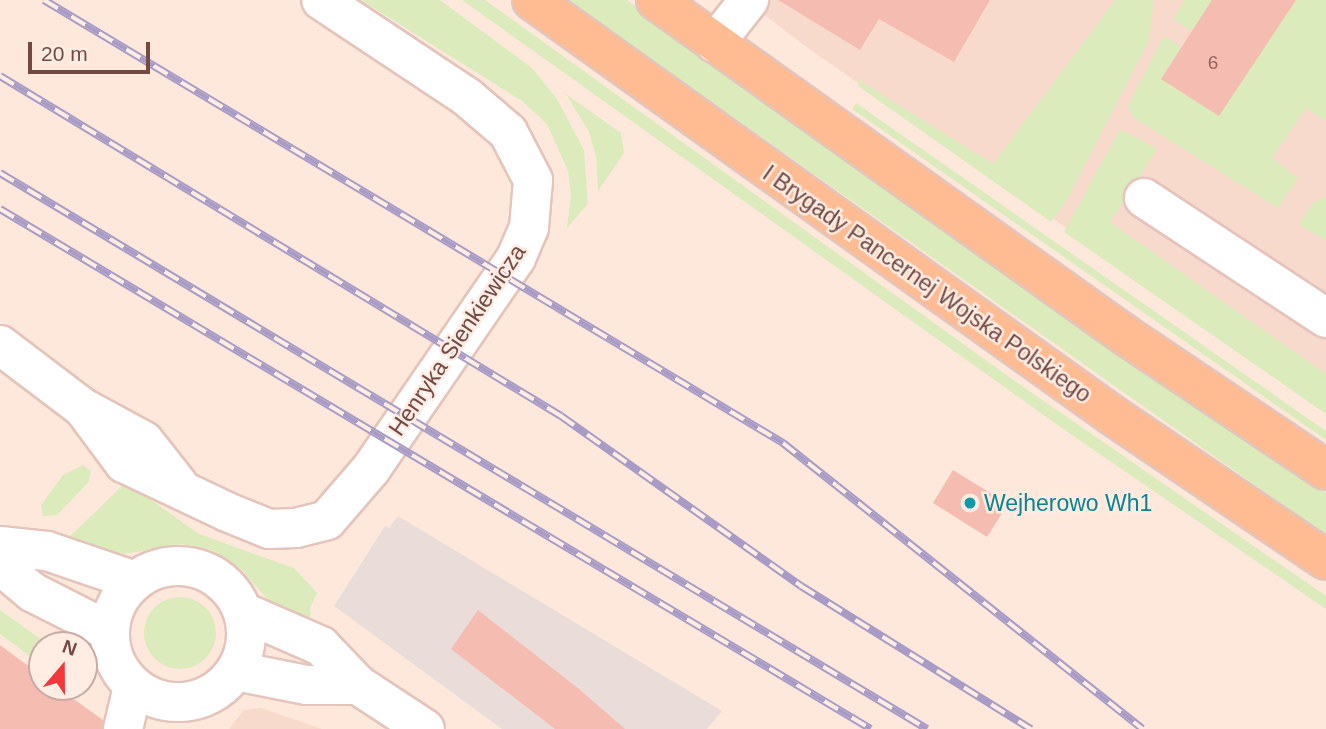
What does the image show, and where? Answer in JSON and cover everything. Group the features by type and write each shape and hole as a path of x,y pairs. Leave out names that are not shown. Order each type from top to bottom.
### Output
{"main road":[{"name":"I Brygady Pancernej Wojska Polskiego","path":"532,0 1101,407 1326,560"},
{"path":"656,0 1125,335 1326,470"}],"street":[{"name":"Henryka Sienkiewicza","path":"0,345 83,408 124,463 269,528 296,528 327,520 371,469 516,258 529,228 533,180 508,132 467,97 321,0"},
{"path":"715,43 749,0"},
{"path":"1144,198 1326,318"},
{"path":"0,546 47,551 135,581"},
{"path":"0,565 32,592 109,631"},
{"path":"175,565 197,568 233,593 243,612 246,642 236,671 206,698 179,716 133,687 119,671 109,631 121,595 135,581 175,565"},
{"path":"243,612 321,646 358,685 425,729"},
{"path":"236,671 306,685 358,685"},
{"path":"123,729 133,687"}],"shaded area":[{"path":"745,0 1326,0 1326,409 805,46"},
{"path":"398,516 722,711 707,729 502,729 334,606 385,526 389,528"},
{"path":"261,708 322,729 229,729 244,710"}],"green space":[{"path":"361,0 440,0 532,68 557,99 584,150 588,204 567,228 571,195 568,171 547,124 522,101"},
{"path":"462,0 485,0 1012,379 1326,596 1326,609 1066,431"},
{"path":"567,0 627,0 1326,493 1326,535"},
{"path":"1115,0 1154,0 1149,40 1066,202 1051,222 858,86 859,80 993,164"},
{"path":"1185,0 1212,0 1192,31 1173,19"},
{"path":"1296,0 1326,0 1326,121 1306,108 1272,158 1298,178 1278,208 1134,118 1128,106 1164,36 1182,47 1162,79 1219,116"},
{"path":"566,94 621,133 624,153 598,191 596,157 589,132"},
{"path":"856,103 1326,431 1326,440 852,109"},
{"path":"1120,129 1157,149 1110,222 1326,374 1326,414 1064,232"},
{"path":"1326,196 1326,241 1299,224 1313,203"},
{"path":"83,465 91,471 88,483 57,515 43,516 41,505 63,475"},
{"path":"126,482 199,534 294,568 317,593 310,608 311,623 270,602 241,569 212,550 182,544 113,556 64,542"},
{"path":"180,597 194,600 206,607 213,619 216,633 213,647 206,659 194,666 180,669 166,666 154,659 147,647 144,633 147,619 154,607 166,600"},
{"path":"0,610 29,631 28,655 0,634"}],"building":[{"path":"778,0 990,0 954,62 879,19 860,50"},
{"path":"1212,0 1296,0 1219,116 1161,79"},
{"name":"Wejherowo Wh1","path":"953,470 1008,504 987,537 933,503"},
{"path":"478,610 579,689 625,729 555,729 451,649"},
{"path":"0,645 28,666 28,701 77,701 103,720 102,729 0,729"}],"railway":[{"path":"44,0 783,443 1142,729"},
{"path":"0,76 561,416 801,586 1031,729"},
{"path":"0,173 927,729"},
{"path":"0,209 871,729"}],"place":[{"name":"Wejherowo Wh1","path":"970,503"}]}
